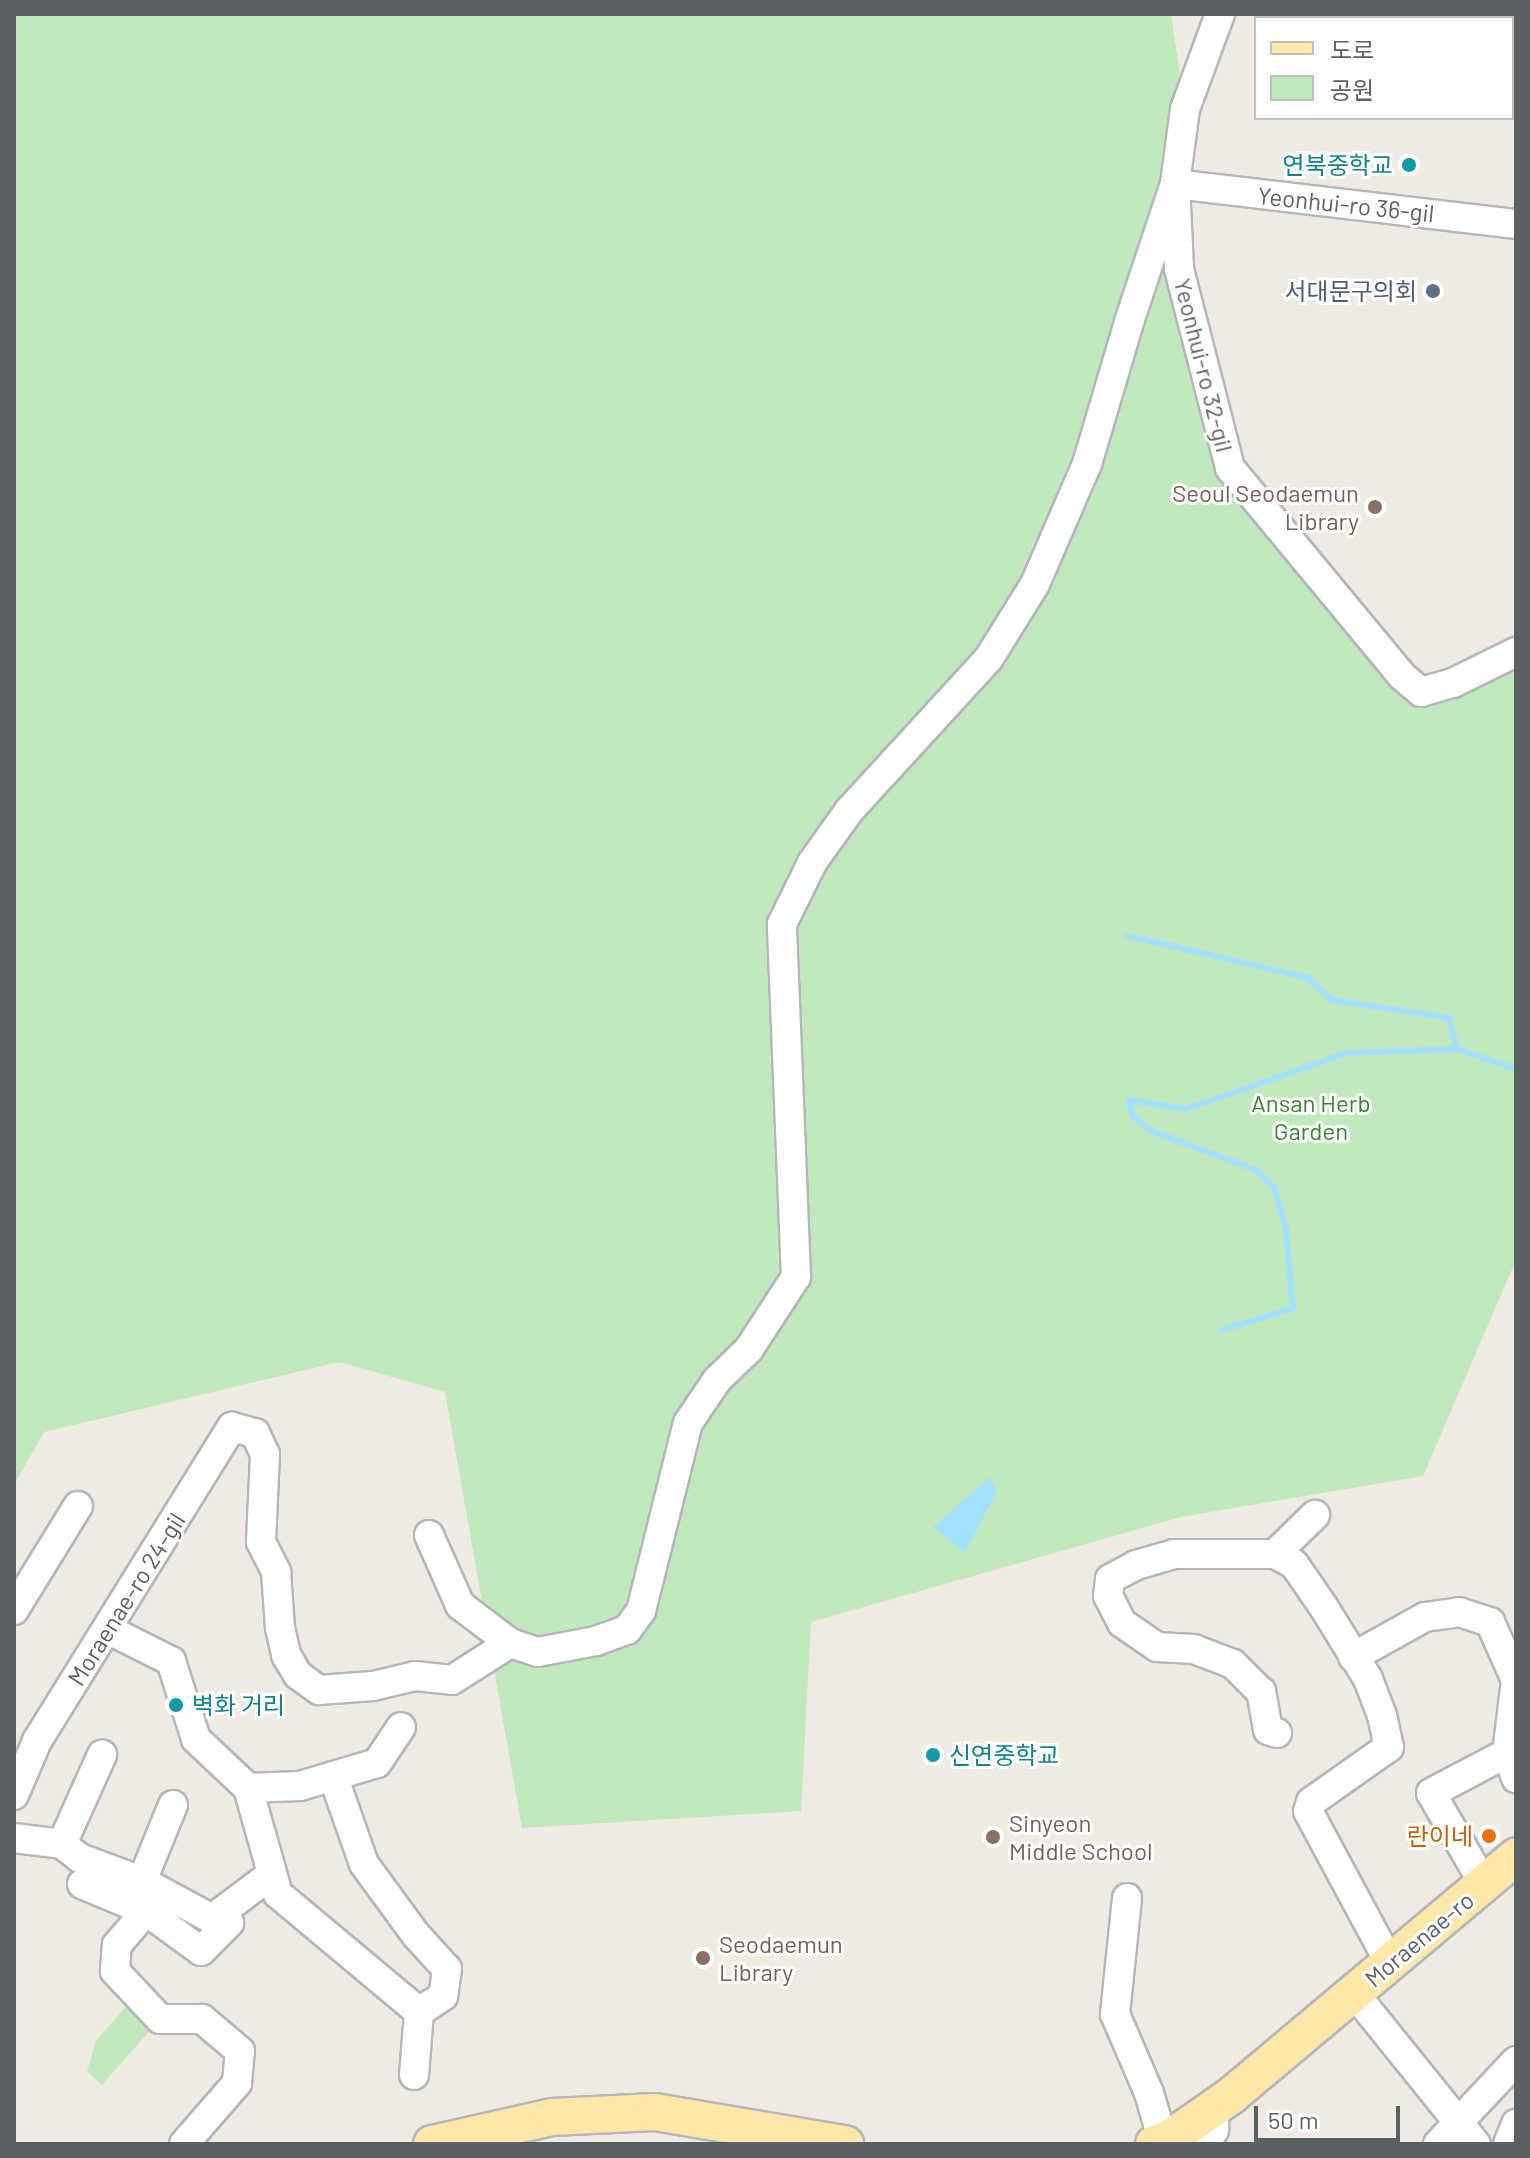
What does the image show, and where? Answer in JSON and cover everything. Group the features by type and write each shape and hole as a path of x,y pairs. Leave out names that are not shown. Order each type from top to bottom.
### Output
{"main road":[{"name":"Moraenae-ro","path":"1158,2142 1215,2107 1516,1857"},
{"path":"432,2144 483,2139 552,2117 655,2112 787,2139 845,2144"}],"street":[{"name":"Yeonhui-ro 32-gil","path":"1220,14 1185,109 1175,184 1179,269 1230,468 1402,676 1421,692 1453,683 1516,652"},
{"name":"Yeonhui-ro 36-gil","path":"1175,184 1516,224"},
{"path":"429,1535 460,1605 510,1643 538,1652 627,1630 641,1611 688,1423 717,1380 749,1349 796,1277 782,924 812,863 849,811 989,658 1035,584 1087,464 1129,322 1175,184"},
{"name":"Moraenae-ro 24-gil","path":"14,1795 37,1741 232,1427 255,1433 265,1454 261,1542 276,1572 280,1628 286,1655 298,1675 319,1690 373,1686 415,1676 452,1680 510,1643"},
{"path":"14,1610 78,1506"},
{"path":"1275,1554 1315,1515"},
{"path":"1277,1733 1268,1730 1261,1692 1233,1664 1194,1649 1157,1647 1122,1623 1108,1596 1110,1579 1136,1565 1174,1554 1275,1554 1294,1564 1368,1679 1389,1747 1311,1802 1308,1811 1390,1963"},
{"path":"1353,1657 1425,1617 1459,1612 1490,1622 1516,1680 1512,1765"},
{"path":"107,1629 171,1661 196,1739 248,1788 278,1894 419,2012"},
{"path":"248,1788 300,1786 377,1763 401,1727"},
{"path":"62,1844 102,1755"},
{"name":"Moraenae-ro","path":"1484,1884 1431,1793 1512,1765"},
{"path":"333,1776 364,1864 416,1935 447,1969 443,1996 419,2012"},
{"path":"142,1881 173,1805"},
{"path":"14,1838 62,1844 80,1858 142,1881 212,1919 272,1874"},
{"path":"82,1884 146,1911 201,1951 229,1923"},
{"name":"Moraenae-ro","path":"1127,1898 1115,2014 1149,2093 1158,2142"},
{"path":"146,1911 117,1945 115,1971 160,2019 202,2019 240,2051 237,2083 184,2144"},
{"name":"Moraenae-ro","path":"1354,1993 1476,2144"},
{"path":"414,2075 419,2012"},
{"path":"1438,2144 1516,2061"},
{"path":"1205,2144 1214,2130 1215,2107"},
{"path":"1508,2144 1516,2124"}],"green space":[{"name":"Ansan Herb Garden","path":"14,14 1171,14 1185,109 1175,184 1230,468 1421,692 1516,652 1516,1260 1423,1476 1181,1517 811,1622 801,1811 522,1828 445,1392 339,1362 44,1432 14,1485"},
{"path":"128,2004 154,2026 102,2085 87,2071 96,2041"}],"water":[{"path":"990,1477 997,1491 965,1552 933,1527"}],"waterway":[{"path":"1128,936 1308,978 1332,1000 1449,1018 1457,1049"},
{"path":"1222,1330 1293,1308 1286,1229 1274,1187 1256,1170 1149,1130 1132,1114 1129,1100 1187,1109 1346,1053 1457,1049 1516,1069"}],"place":[{"name":"연북중학교","path":"1409,165"},
{"name":"서대문구의회","path":"1433,291"},
{"name":"Seoul Seodaemun Library","path":"1375,507"},
{"name":"벽화 거리","path":"176,1705"},
{"name":"신연중학교","path":"933,1755"},
{"name":"란이네","path":"1489,1836"},
{"name":"Sinyeon Middle School","path":"993,1837"},
{"name":"Seodaemun Library","path":"703,1958"}]}
